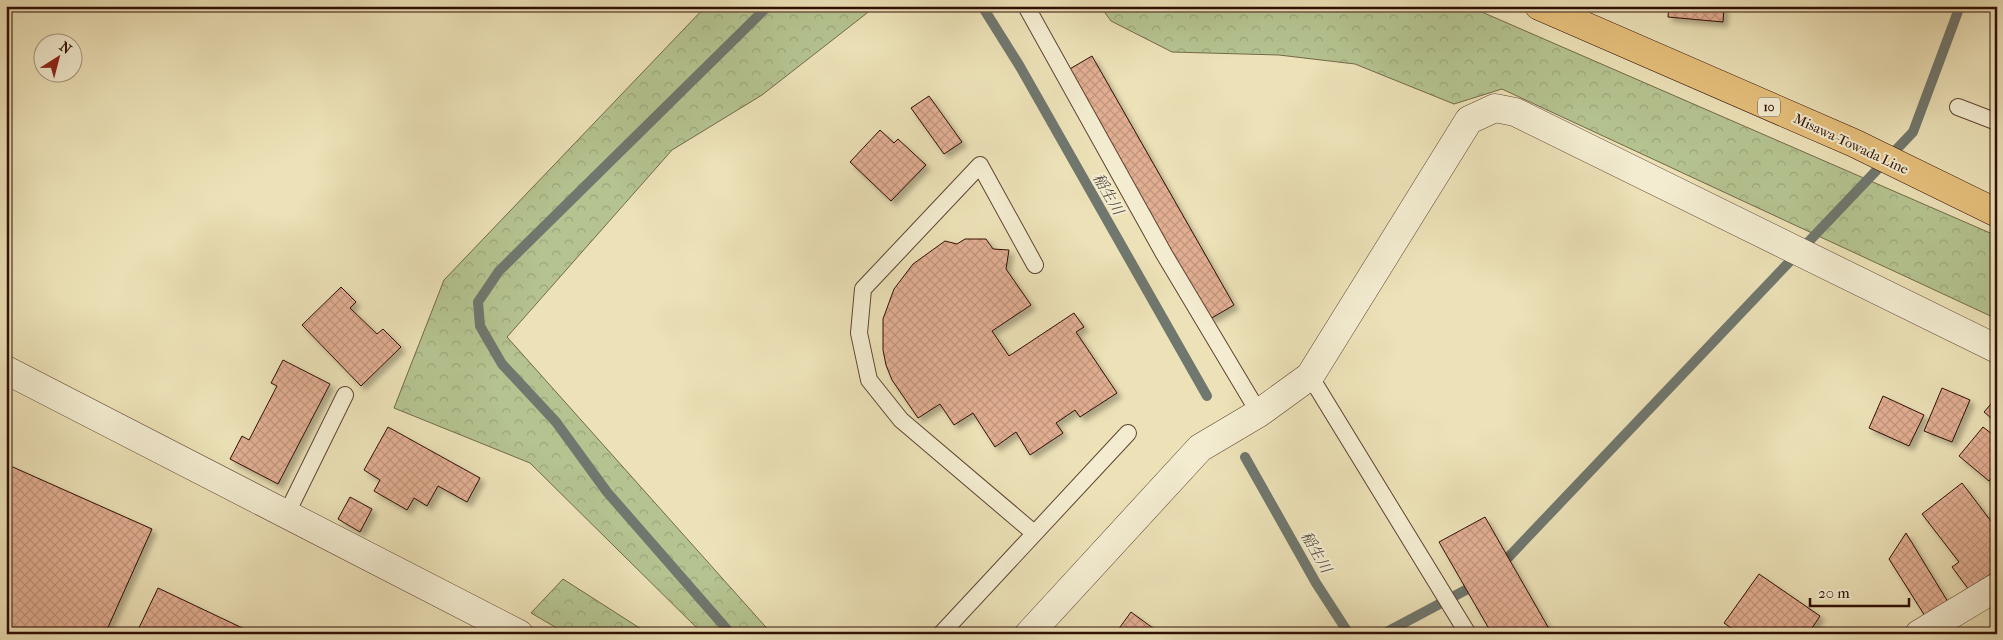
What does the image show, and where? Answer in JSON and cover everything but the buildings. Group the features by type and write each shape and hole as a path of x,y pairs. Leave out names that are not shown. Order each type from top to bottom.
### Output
{"main road":[{"name":"Misawa-Towada Line","path":"1539,6 1854,144 1997,212"}],"street":[{"path":"1029,634 1200,448 1259,413 1310,376 1469,120 1495,108 1515,112 1997,349"},
{"path":"6,370 519,634"},
{"path":"1919,634 1997,587"}],"lane":[{"path":"1026,6 1164,254 1259,413"},
{"path":"1958,107 1997,122"},
{"path":"1034,533 901,420 869,380 859,333 863,289 980,165 1035,265"},
{"path":"1310,376 1468,634"},
{"path":"287,513 345,395"},
{"path":"941,634 1128,433"}],"green space":[{"path":"706,6 876,6 762,95 672,150 507,337 772,634 703,634 530,463 394,408 444,280"},
{"path":"1100,6 1468,6 1997,236 1997,319 1502,89 1454,104 1355,64 1279,55 1172,52 1111,21"},
{"path":"563,579 649,634 567,634 531,613"}],"waterway":[{"path":"731,634 607,492 556,422 502,364 480,326 478,302 499,271 768,6"},
{"name":"稲生川","path":"982,6 1019,65 1207,396"},
{"path":"1500,566 1913,132 1960,6"},
{"name":"稲生川","path":"1245,457 1316,583 1349,634"},
{"path":"1383,634 1477,584"}]}
